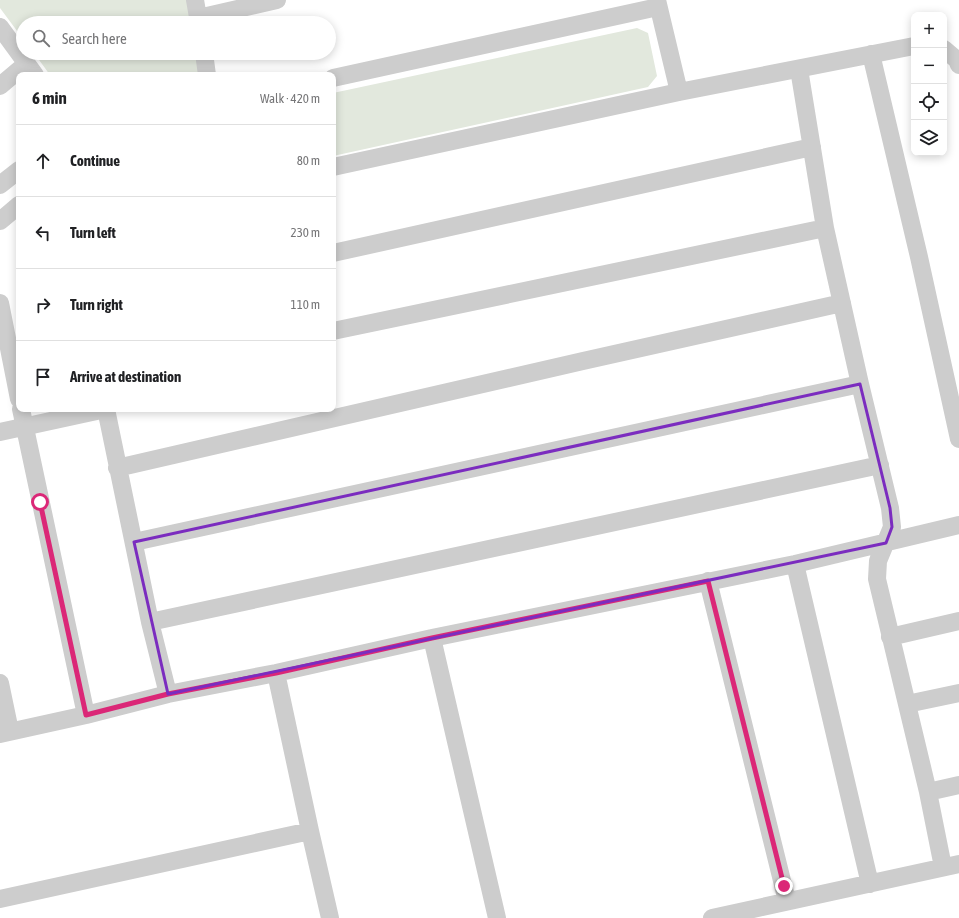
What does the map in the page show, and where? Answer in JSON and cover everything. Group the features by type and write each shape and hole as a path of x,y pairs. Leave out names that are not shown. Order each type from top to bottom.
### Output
{"street":[{"path":"195,0 198,16"},
{"path":"215,16 277,0"},
{"path":"336,77 624,7 657,3 679,92"},
{"path":"0,27 16,49"},
{"path":"336,167 679,92 911,47"},
{"path":"947,52 956,60 959,66"},
{"path":"871,54 919,257 959,439"},
{"path":"24,60 31,69"},
{"path":"205,60 207,72"},
{"path":"712,918 951,866 928,792 877,579 878,561 892,527 890,508 825,228 799,69"},
{"path":"0,86 16,77"},
{"path":"336,252 812,147"},
{"path":"0,185 16,172"},
{"path":"0,221 16,208"},
{"path":"336,330 825,228"},
{"path":"0,303 16,384"},
{"path":"117,468 575,362 842,303"},
{"path":"134,542 860,384"},
{"path":"0,432 23,418 78,412"},
{"path":"107,412 150,622 168,694"},
{"path":"23,418 86,715"},
{"path":"150,622 880,465"},
{"path":"0,683 5,733 86,715 168,694 276,673 432,638 795,564 959,525"},
{"path":"795,564 870,884"},
{"path":"708,581 788,902"},
{"path":"890,637 959,620"},
{"path":"432,638 497,918"},
{"path":"276,673 330,918"},
{"path":"907,704 959,693"},
{"path":"928,792 959,785"},
{"path":"0,899 310,831"}],"highlighted area":[{"path":"860,384 890,508 892,527 886,543 168,694 134,542"}],"shaded area":[{"path":"0,0 188,0 190,16 16,16 16,30 0,8"},
{"path":"637,28 648,33 657,76 648,87 336,155 336,92"},
{"path":"39,60 197,60 199,72 48,72"}],"route":[{"path":"40,502 86,715 168,694 276,673 432,638 708,581 784,886"}]}
